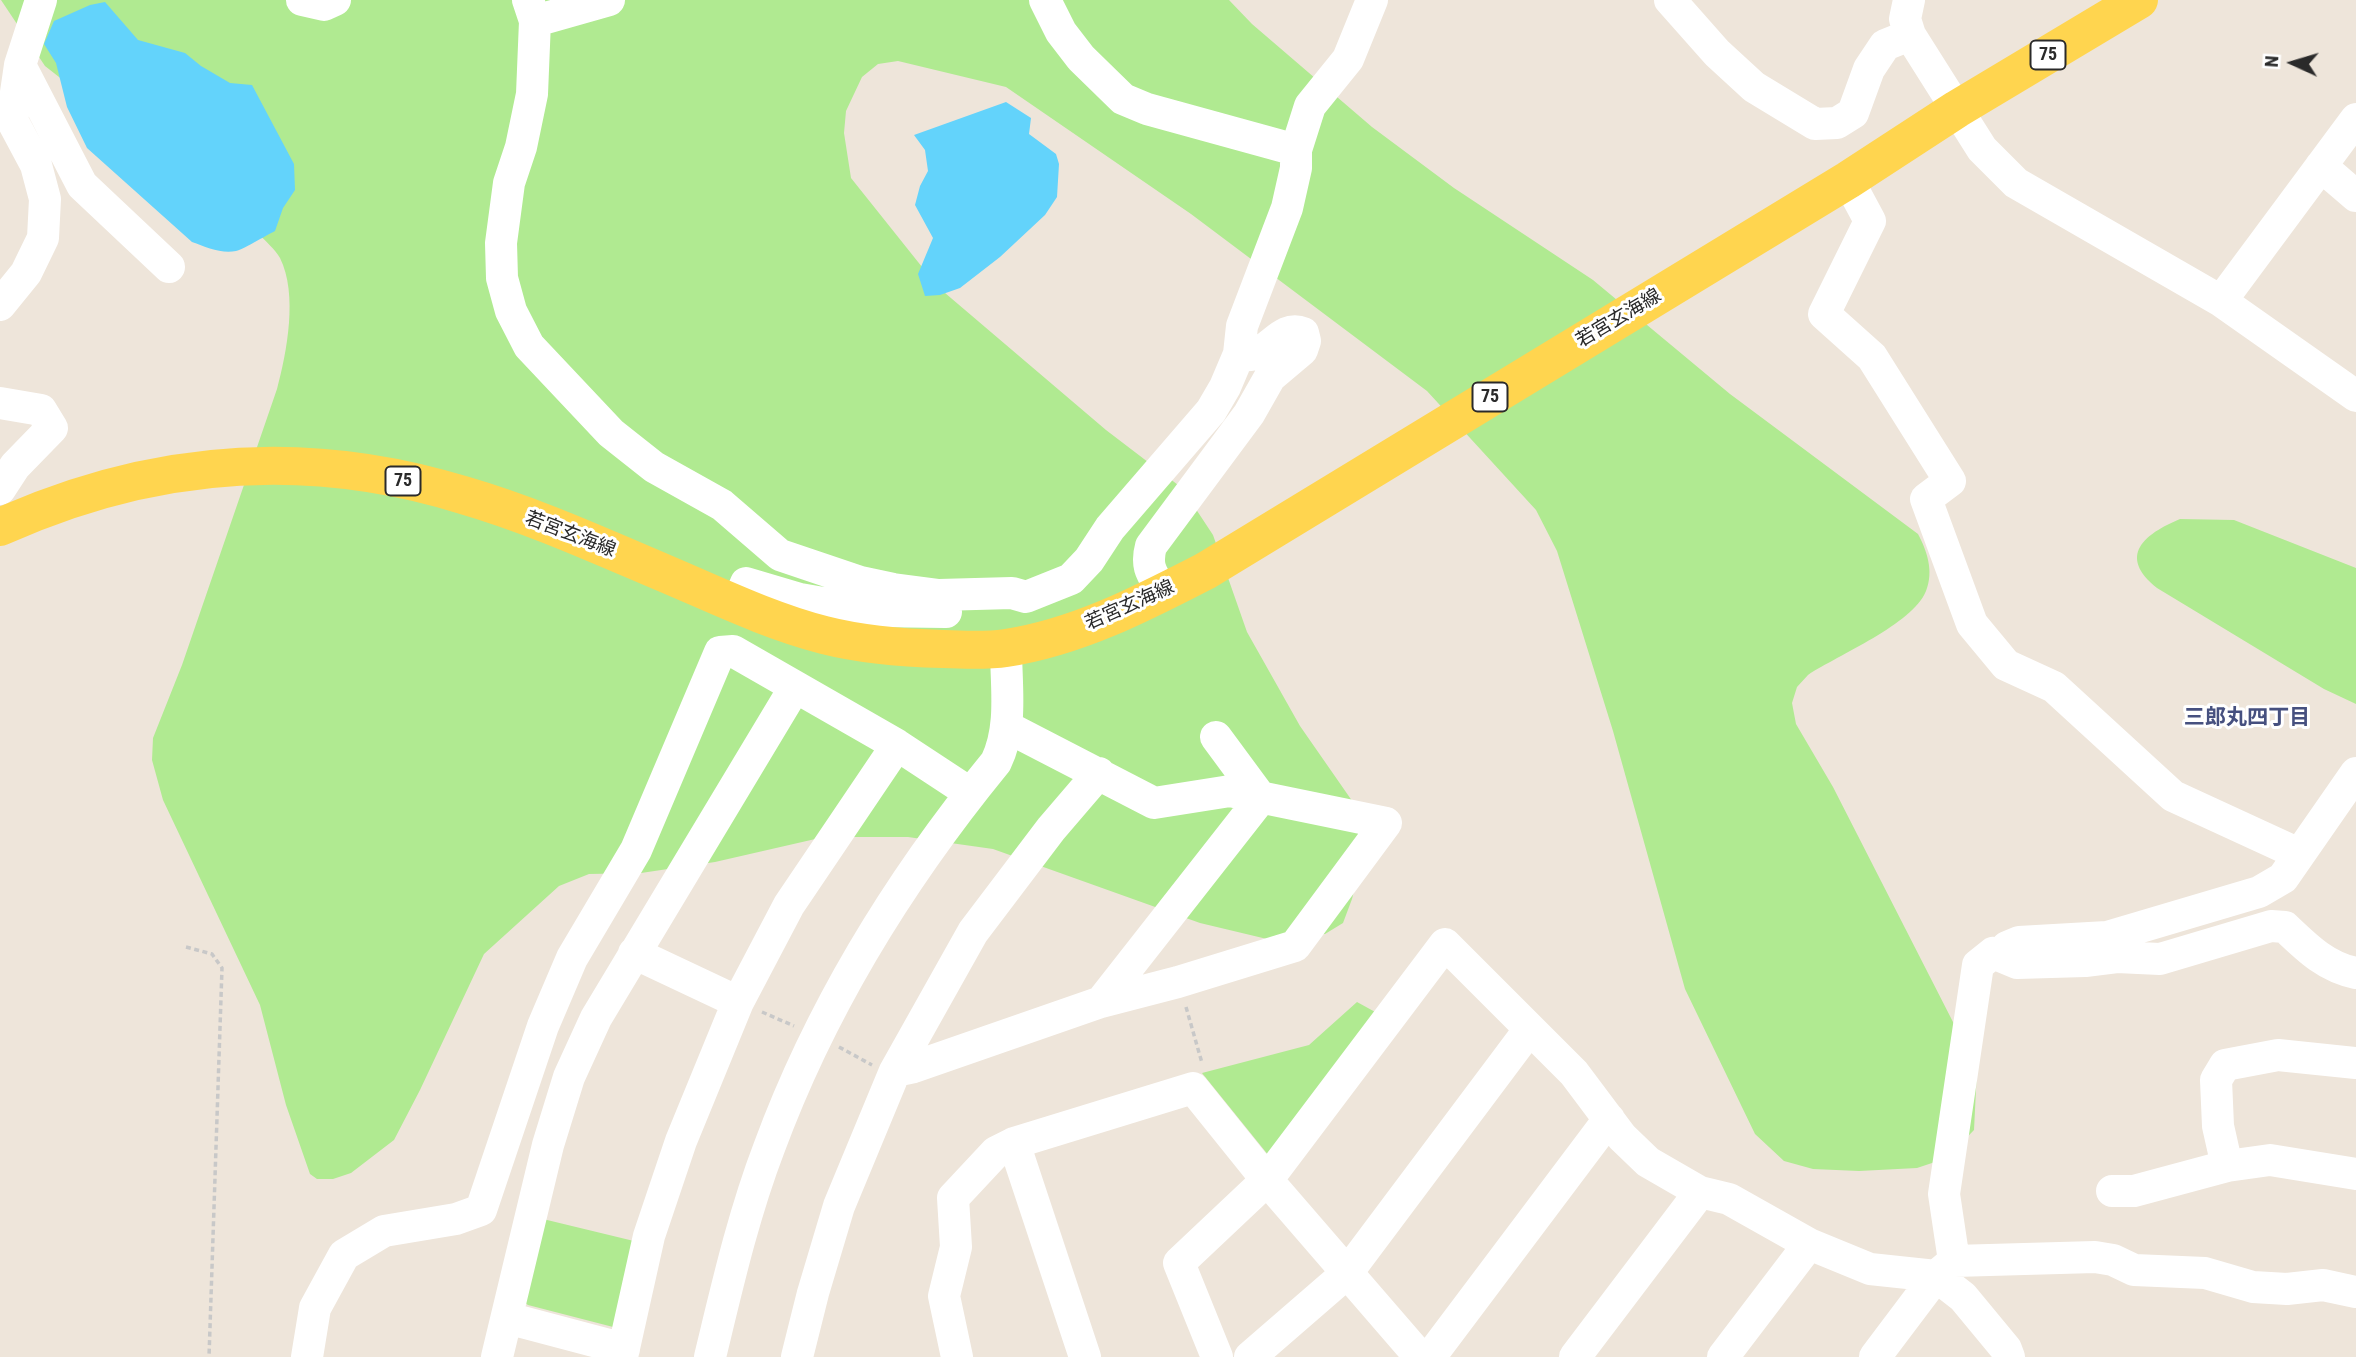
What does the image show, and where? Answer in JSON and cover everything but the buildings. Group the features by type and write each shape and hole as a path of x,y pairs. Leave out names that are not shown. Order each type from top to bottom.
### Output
{"main road":[{"name":"若宮玄海線","path":"0,527 93,492 138,479 202,468 251,465 363,471 463,494 578,536 800,628 856,642 911,648 1006,648 1070,632 1113,616 1230,556 2139,0"}],"street":[{"path":"0,305 26,273 43,238 46,199 36,165 12,120 20,65 41,0"},
{"path":"302,0 310,4 324,5 335,0"},
{"path":"609,0 532,11 533,94 521,147 509,183 501,243 502,278 511,311 529,346 611,433 654,467 722,505 780,555 860,582 892,589 939,595 1012,593 1026,597"},
{"path":"1045,0 1061,32 1081,58 1124,99 1158,112 1296,150"},
{"path":"737,604 746,583 800,599 869,611 951,612 986,608 1026,597 1071,579 1089,560 1110,528 1211,411 1225,387 1239,355 1242,326 1287,208 1296,168 1296,150 1310,106 1348,59 1372,0"},
{"path":"1670,0 1717,53 1754,87 1815,124 1837,123 1853,113 1869,69 1885,45 1910,35"},
{"path":"1909,0 1905,19 1910,35 1982,149 2016,183 2221,301 2356,396"},
{"path":"20,65 82,185 169,267"},
{"path":"2221,301 2356,119"},
{"path":"2321,166 2356,196"},
{"path":"1848,180 1870,221 1824,314 1872,357 1950,481 1927,499 1972,624 2006,665 2054,687 2173,796 2299,854"},
{"path":"1163,592 1150,571 1147,559 1151,546 1249,414 1270,377 1302,349 1305,341 1303,333 1294,329 1287,331 1265,349 1252,355 1239,355"},
{"path":"0,403 41,410 52,428 15,466 0,489"},
{"path":"710,1357 734,1260 768,1149 818,1035 858,958 907,879 996,762 1004,744 1007,727 1006,648"},
{"path":"307,1357 315,1308 344,1255 384,1231 456,1219 481,1210 543,1026 567,969 636,850 720,652 733,651 897,745 970,793"},
{"path":"497,1357 548,1145 569,1077 596,1018 795,687"},
{"path":"893,1073 1101,1002 1178,982 1295,946 1386,823 1230,791 1154,803 1007,727"},
{"path":"1216,737 1261,798"},
{"path":"507,1318 623,1353 649,1236 681,1141 738,1002 789,905 897,745"},
{"path":"797,1357 839,1206 893,1073 973,932 1051,829 1098,773"},
{"path":"2009,1357 2007,1349 1964,1297 1945,1268 1944,1194 1978,965 1993,953 2019,942 2107,937 2259,892 2283,878 2356,773"},
{"path":"1101,1002 1261,798"},
{"path":"1993,953 2017,962 2085,961 2117,957 2160,959 2271,926 2285,927 2316,957 2343,971 2356,973"},
{"path":"1217,1357 1179,1263 1267,1180 1445,944 1574,1073 1622,1137 1648,1162 1700,1192 1728,1199 1809,1244 1870,1269 1945,1268 2095,1257 2113,1260 2134,1270 2204,1273 2253,1287 2287,1289 2323,1284 2356,1292"},
{"path":"634,953 738,1002"},
{"path":"1250,1357 1347,1273 1529,1030"},
{"path":"2227,1166 2218,1126 2216,1080 2225,1065 2278,1055 2356,1063"},
{"path":"957,1357 944,1296 956,1247 953,1198 996,1152 1014,1143 1193,1088 1267,1180 1420,1357"},
{"path":"1430,1357 1609,1119"},
{"path":"1014,1143 1084,1357"},
{"path":"2112,1191 2134,1191 2227,1166 2270,1160 2356,1174"},
{"path":"1576,1357 1700,1192"},
{"path":"1724,1357 1809,1244"},
{"path":"1875,1357 1945,1268"}],"path":[{"path":"186,947 212,954 222,968 209,1357"},
{"path":"1178,982 1203,1060 1193,1088"},
{"path":"738,1002 818,1035 893,1073"}],"green space":[{"path":"1,0 1229,0 1252,24 1372,127 1454,188 1593,280 1730,394 1918,534 1927,554 1929,576 1926,591 1918,603 1891,627 1808,675 1797,687 1792,703 1796,724 1833,787 1977,1069 1974,1130 1947,1158 1917,1168 1859,1171 1813,1169 1784,1161 1755,1134 1685,989 1613,731 1557,551 1536,510 1427,391 1191,214 1006,87 898,61 878,64 862,77 846,111 844,133 851,178 938,287 1106,430 1182,488 1213,535 1247,632 1300,726 1364,818 1364,850 1343,923 1325,934 1267,939 1200,923 993,849 908,837 824,837 715,862 641,873 589,874 559,886 484,954 394,1140 351,1173 333,1179 317,1179 310,1174 286,1105 260,1005 163,800 152,760 153,738 182,665 277,389 289,323 289,288 285,272 278,255 258,233 45,66"},
{"path":"2180,519 2234,520 2356,568 2356,704 2324,689 2157,588 2145,576 2137,556 2140,547 2156,532"},
{"path":"1357,1002 1377,1013 1269,1156 1202,1073 1309,1045"},
{"path":"543,1219 638,1242 617,1328 524,1302"}],"water":[{"path":"105,2 138,40 185,53 230,83 252,85 294,164 295,190 283,208 275,231 248,246 230,252 192,242 87,148 67,107 56,63 44,44 54,21 90,5"},
{"path":"1006,102 1031,118 1029,134 1056,154 1059,164 1057,197 1045,215 1000,257 960,288 940,295 925,296 918,274 933,238 915,205 920,186 928,171 925,150 914,135"}],"district":[{"name":"三郎丸四丁目","path":"2247,719"}]}
